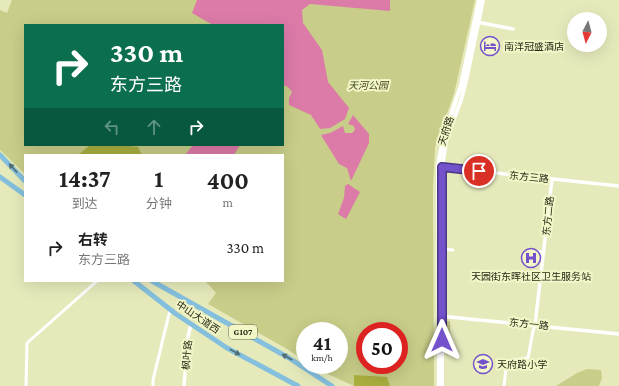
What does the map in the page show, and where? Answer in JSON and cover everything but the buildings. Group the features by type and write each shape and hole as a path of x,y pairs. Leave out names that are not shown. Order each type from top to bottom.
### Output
{"highway":[{"path":"0,155 24,180"},
{"path":"0,177 24,194"},
{"name":"中山大道西","path":"135,282 170,310 227,348 298,386"},
{"name":"中山大道西","path":"154,282 289,358 332,386"}],"main road":[{"name":"天府路","path":"477,22 479,0"},
{"name":"天府路","path":"439,386 440,167 442,143 460,92 483,0"},
{"name":"天府路","path":"440,167 442,249 440,316 442,386"}],"street":[{"path":"477,22 513,29"},
{"name":"东方三路","path":"440,167 619,186"},
{"name":"东方二路","path":"535,325 552,179"},
{"path":"442,249 453,250"},
{"path":"532,251 544,252"},
{"path":"26,386 27,344 96,282"},
{"path":"153,386 152,380 170,310"},
{"name":"东方一路","path":"440,316 619,334"},
{"name":"枫叶路","path":"184,386 190,324"},
{"path":"504,386 507,361 528,358 535,325"}],"green space":[{"name":"天河公园","path":"12,0 475,0 454,94 435,147 433,189 434,386 354,386 328,374 348,374 348,322 296,322 296,355 208,304 216,293 205,282 284,282 284,154 24,154 24,173 0,150 0,10 7,13"},
{"path":"446,321 450,321 450,336 453,341 452,355 446,355"},
{"path":"587,369 601,370 602,378 599,386 556,386 577,373"}],"shaded area":[{"path":"197,0 390,0 390,11 310,4 302,10 303,23 322,50 328,82 349,108 345,119 330,128 320,129 311,115 289,105 289,98 292,92 288,87 284,85 284,24 211,24 192,13"},
{"path":"353,115 369,134 369,143 351,181 347,168 339,164 321,135 330,133 343,126 345,133 352,133 355,130 354,126 348,124"},
{"path":"89,146 130,146 138,147 142,154 79,154"},
{"path":"192,146 239,146 235,154 186,154"},
{"path":"348,184 360,192 346,219 338,214 344,198 345,186"},
{"path":"354,375 387,377 390,386 354,386"}],"place":[{"name":"南洋冠盛酒店","path":"490,46"},
{"name":"天园街东晖社区卫生服务站","path":"531,258"},
{"name":"天府路小学","path":"483,364"}],"route":[{"path":"442,340 442,167 479,171"}]}
